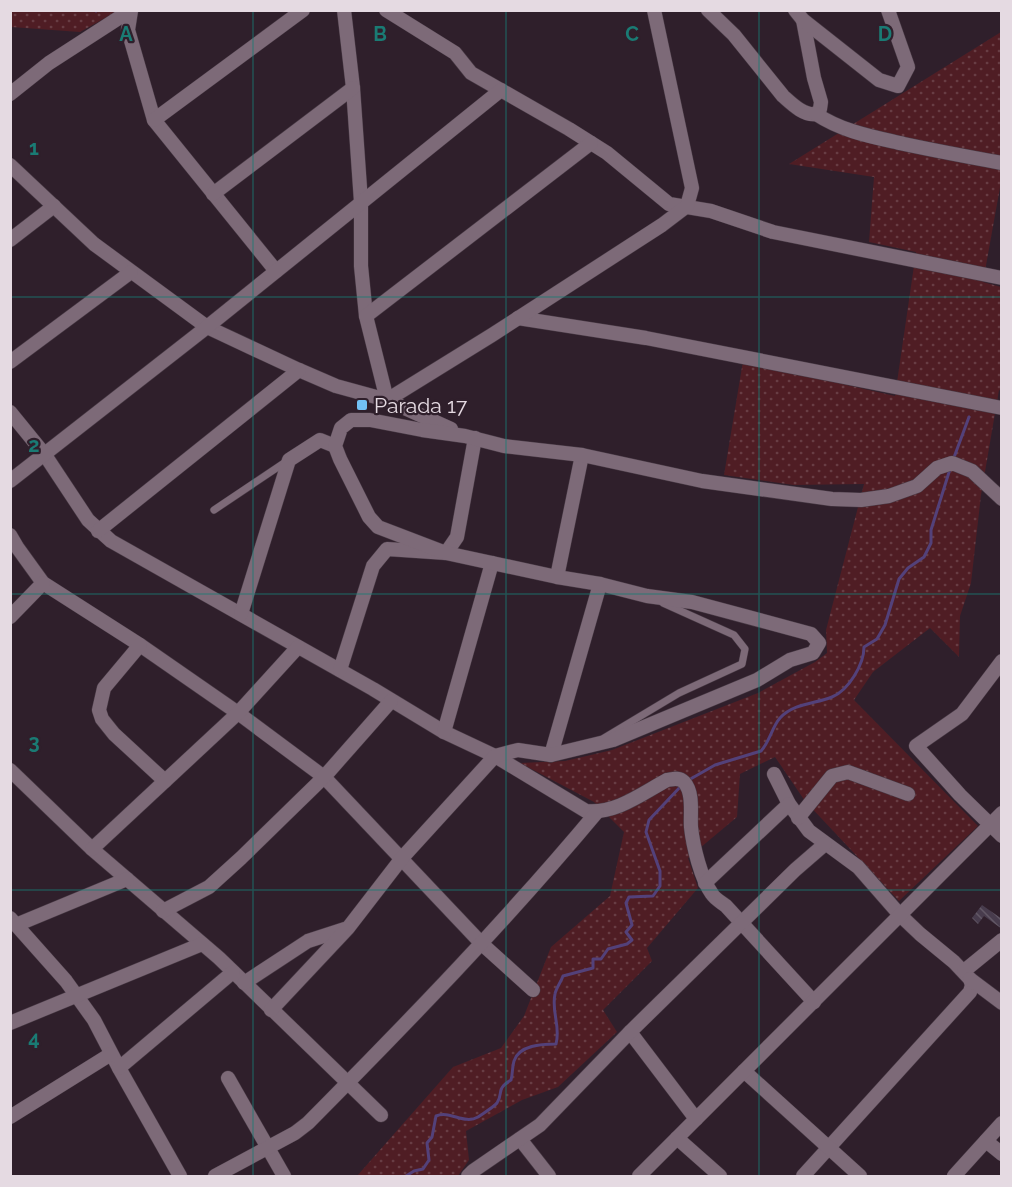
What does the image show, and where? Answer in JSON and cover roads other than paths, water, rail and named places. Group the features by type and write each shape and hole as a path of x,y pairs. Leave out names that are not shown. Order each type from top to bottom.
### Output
{"street":[{"path":"154,120 303,10"},
{"path":"344,10 353,88 361,202 361,266 366,316 387,400"},
{"path":"386,10 455,53 471,73 607,153 669,204 711,211 773,232 1002,278"},
{"path":"387,400 662,225 687,206 692,188 690,172 669,86 654,10"},
{"path":"708,10 734,35 783,96 802,111 810,115 816,114 852,132 944,153 1002,163"},
{"path":"799,15 879,80 898,86 908,67 888,10"},
{"path":"131,11 128,30 154,120 276,271"},
{"path":"10,94 49,63 131,11"},
{"path":"799,15 821,102 816,114"},
{"path":"213,194 353,88"},
{"path":"10,481 207,327 501,90"},
{"path":"366,316 591,143"},
{"path":"10,165 94,244 207,327 336,386 387,400 470,437"},
{"path":"10,240 54,206"},
{"path":"10,362 132,272"},
{"path":"518,318 646,338 1002,408"},
{"path":"98,531 299,370"},
{"path":"10,412 45,455 88,520 111,541 340,670 444,732 495,756 586,811 597,812 621,805 667,780 676,778 684,781 689,792 691,830 705,883 713,896 726,906 814,1002"},
{"path":"446,553 378,527 369,517 350,482 335,446 341,428 351,420 370,420 470,437 504,446 582,455 702,481 832,500 861,500 889,496 917,486 938,468 952,463 972,471 1002,499"},
{"path":"446,553 457,537 470,437"},
{"path":"241,614 289,460 320,440 335,446"},
{"path":"557,577 582,455"},
{"path":"10,535 43,583 140,645 238,713 324,777 482,944 532,990"},
{"path":"271,1010 348,928 402,858 495,756 518,750 551,755 613,740 757,680 790,660 813,653 819,643 811,634 692,602 647,596 600,584 446,553 387,549 374,566 340,670"},
{"path":"444,732 492,563"},
{"path":"10,617 43,583"},
{"path":"551,755 600,584"},
{"path":"140,645 104,688 99,710 102,719 114,734 165,781"},
{"path":"92,849 238,713 298,647"},
{"path":"1002,661 962,714 916,746 960,795 1002,836"},
{"path":"164,911 209,887 324,777 391,701"},
{"path":"10,770 92,849 233,972 381,1114"},
{"path":"798,818 832,776 848,772 908,794"},
{"path":"774,774 789,804 809,831 858,867 900,915 1002,1003"},
{"path":"705,883 789,804"},
{"path":"215,1176 295,1133 308,1123 482,944 544,876 597,812"},
{"path":"639,1176 1002,813"},
{"path":"473,1175 540,1125 630,1032 795,870 825,844"},
{"path":"127,879 13,922 77,995 94,1020 118,1068 180,1176"},
{"path":"244,983 308,942 348,928"},
{"path":"967,975 1002,940"},
{"path":"10,1023 202,944"},
{"path":"118,1068 233,972"},
{"path":"803,1176 970,992 972,985 967,975"},
{"path":"630,1032 696,1119"},
{"path":"10,1117 111,1054"},
{"path":"744,1071 860,1176"},
{"path":"228,1078 284,1176"},
{"path":"954,1176 1002,1123"},
{"path":"677,1138 720,1176"},
{"path":"520,1139 549,1176"},
{"path":"986,1141 1002,1154"}],"lane":[{"path":"214,510 289,460"},
{"path":"593,745 679,693 742,664 745,649 734,635 647,596"}],"waterway":[{"path":"953,460 969,417"},
{"path":"687,781 715,765 761,751 777,722 786,713 792,709 832,697 850,683 861,661 864,647 877,639 885,625 899,579 908,568 924,557 931,543 931,530 950,469"},
{"path":"406,1176 423,1169 429,1160 427,1143 432,1137 436,1116 446,1115 467,1119 478,1117 497,1103 501,1089 511,1080 514,1061 521,1052 532,1046 556,1044 554,1001 563,976 593,968 593,959 601,959 608,949 627,944 632,940 626,932 632,925 626,903 629,897 653,896 660,886 660,871 646,832 649,820 682,785"}],"place":[{"name":"Parada 17","path":"362,405"}]}
